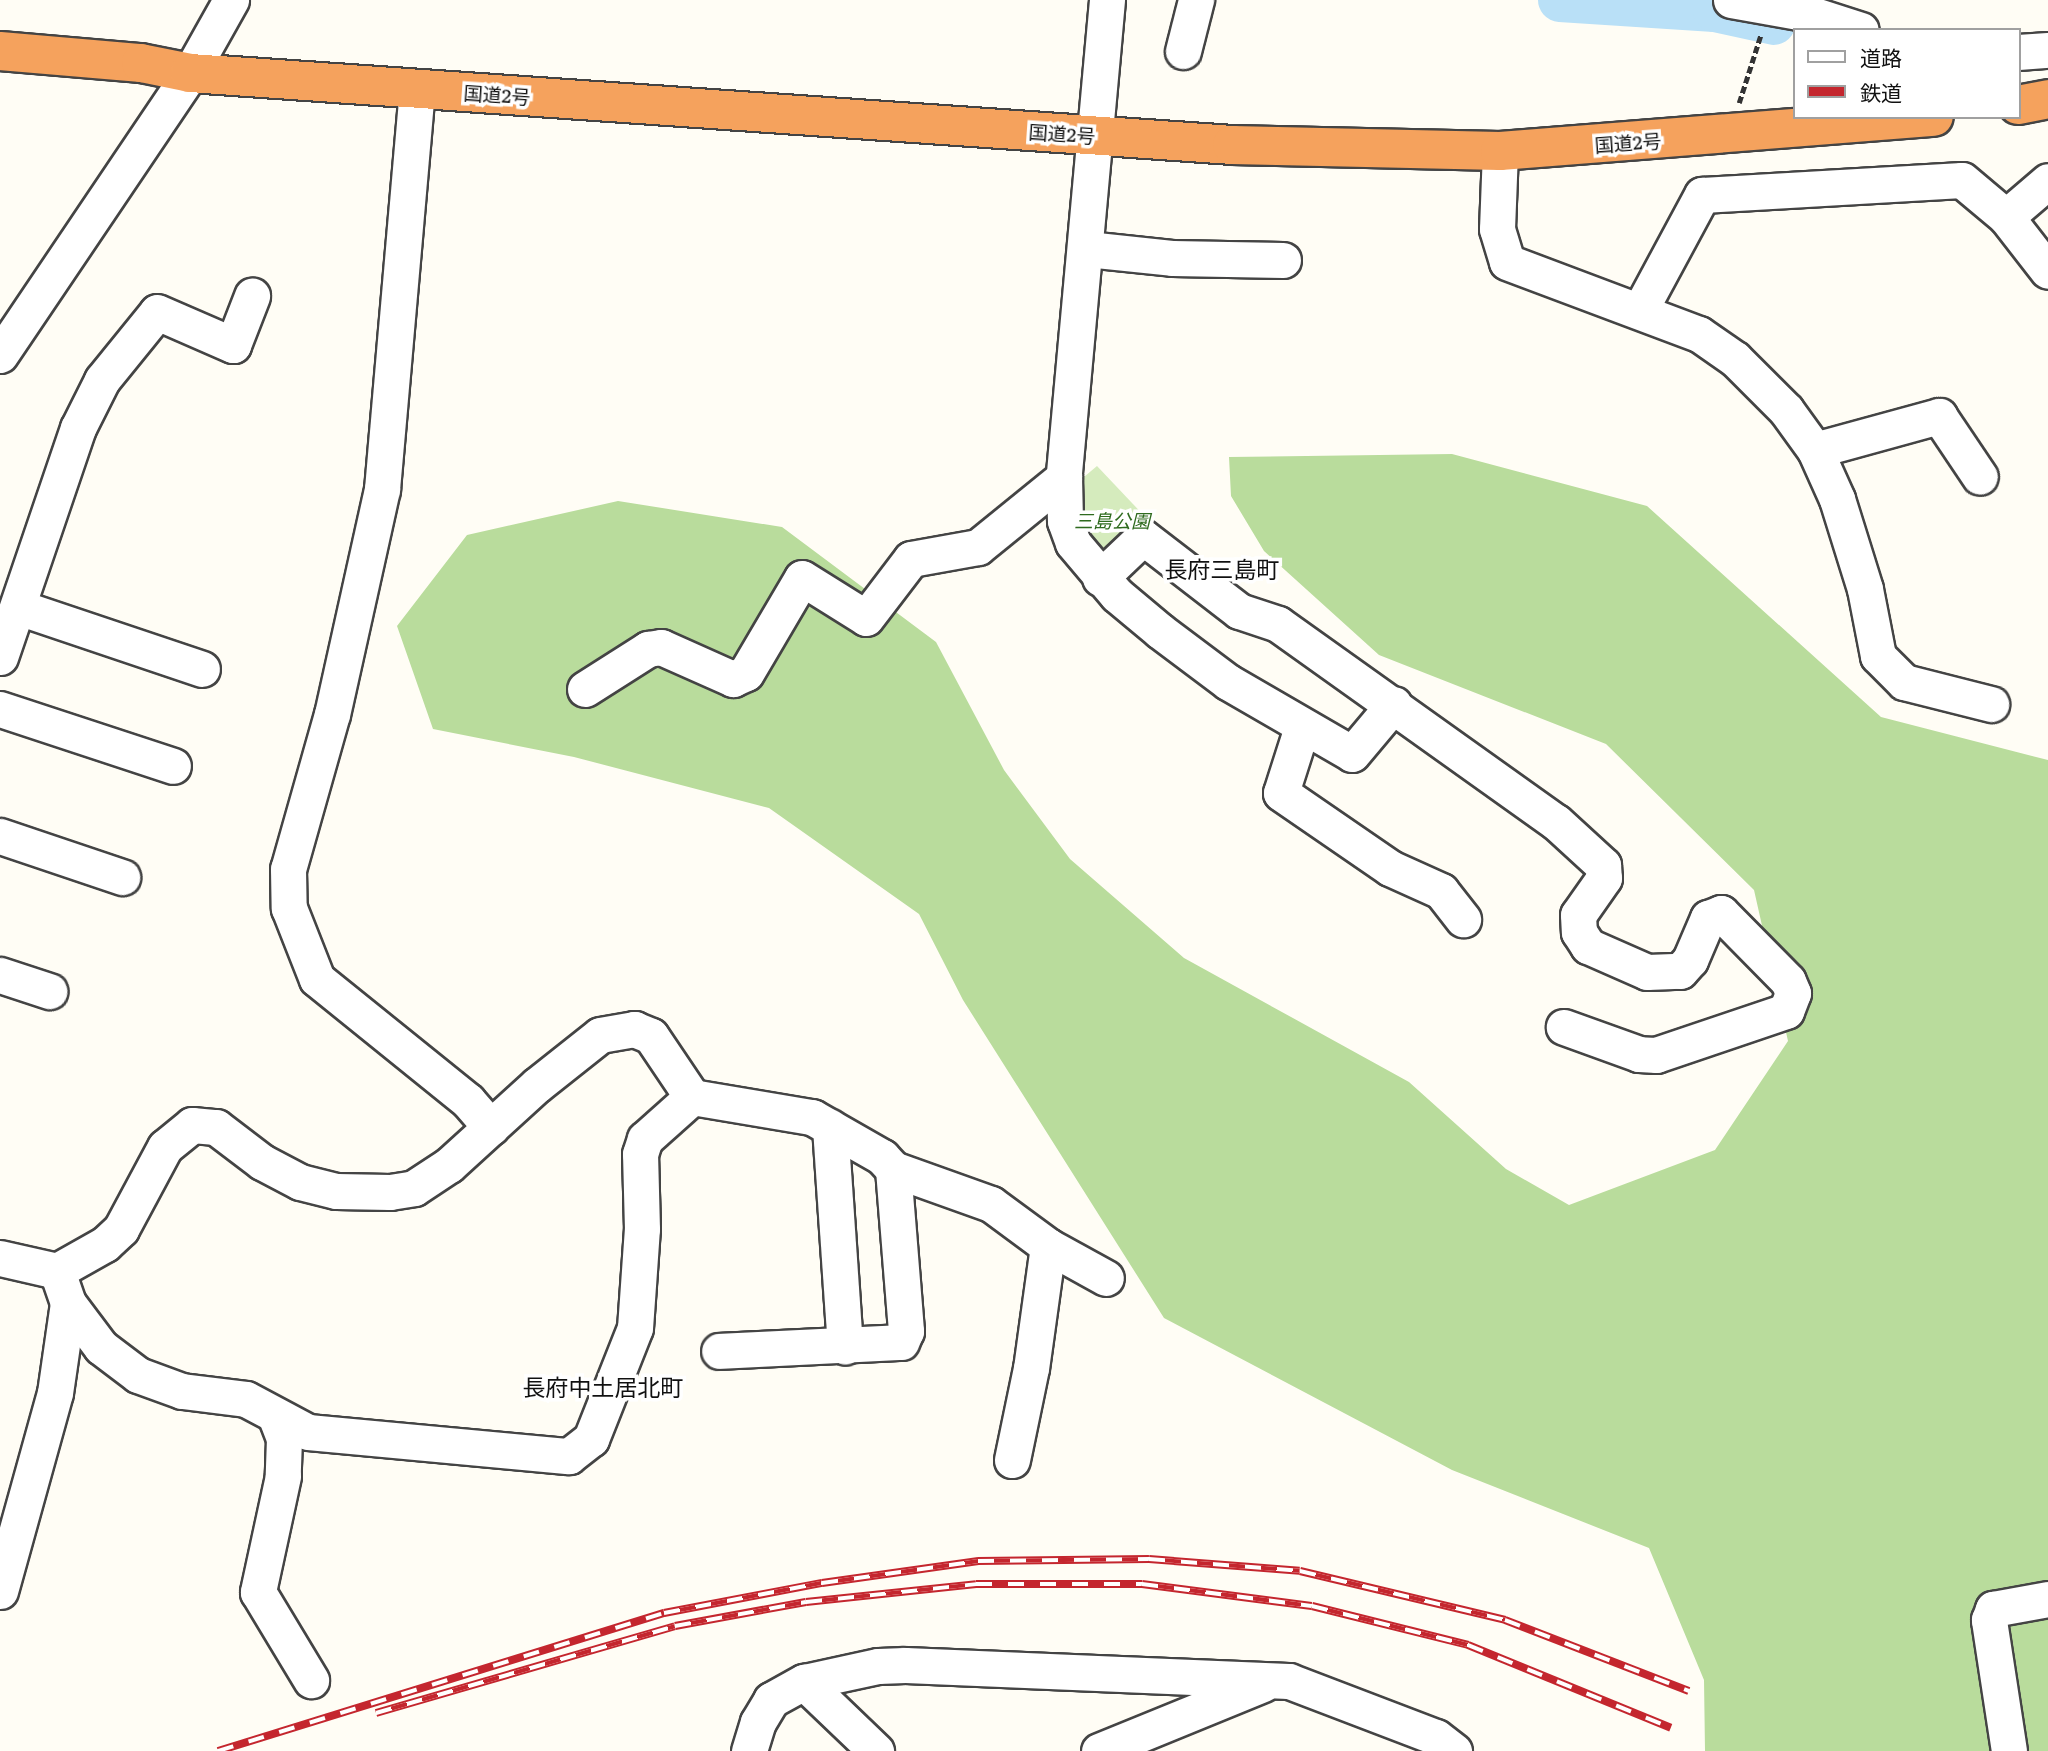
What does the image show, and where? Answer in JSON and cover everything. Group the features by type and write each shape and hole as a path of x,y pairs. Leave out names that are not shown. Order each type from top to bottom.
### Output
{"highway":[{"name":"国道2号","path":"0,51 141,63 190,73 1232,145 1500,150 1908,119"},
{"name":"国道2号","path":"0,76 140,79 190,73"},
{"path":"2020,105 2048,99"}],"street":[{"path":"0,355 190,73 231,0"},
{"path":"1107,0 1087,249 1064,477 1065,521 1073,543 1100,578 1160,631 1228,682 1352,754 1394,704"},
{"path":"1183,51 1196,0"},
{"path":"1731,0 1814,15 1855,28"},
{"path":"2020,52 2048,50"},
{"path":"417,89 382,489 332,714 288,869 289,908 317,979 468,1101 491,1127"},
{"path":"1500,150 1497,229 1507,262 1699,334 1735,359 1786,410 1815,450 1837,499 1865,589 1878,656 1904,682 1991,704"},
{"path":"1640,310 1702,195 1962,180 2012,212 2048,271"},
{"path":"2012,212 2048,181"},
{"path":"1087,249 1172,258 1283,260"},
{"path":"0,657 78,428 102,380 157,312 233,345 252,296"},
{"path":"1815,450 1939,416 1980,477"},
{"path":"585,689 648,649 661,647 733,679 746,673 802,578 866,618 911,559 978,547 1064,477"},
{"path":"1100,578 1143,537 1239,611 1279,624 1394,704 1593,851 1603,864 1604,878 1578,915 1579,932 1588,946 1647,972 1681,971 1690,960 1708,918 1721,913 1788,981 1793,993 1786,1012 1656,1055 1639,1054 1564,1027"},
{"path":"18,607 202,669"},
{"path":"0,709 173,766"},
{"path":"1302,727 1281,793 1390,868 1441,891 1463,919"},
{"path":"0,836 122,877"},
{"path":"0,975 50,991"},
{"path":"0,1591 55,1393 62,1287 96,1250 121,1229 165,1147 192,1125 216,1127 262,1162 300,1182 336,1191 390,1192 414,1188 449,1165 600,1035 634,1029 651,1037 692,1097 812,1117 882,1157 893,1168 991,1204 1048,1246 1106,1278"},
{"path":"0,1258 62,1287 101,1347 138,1375 182,1391 246,1399 308,1432 569,1456 591,1439 635,1328 642,1229 639,1154 645,1139 692,1097"},
{"path":"830,1127 845,1346"},
{"path":"719,1351 891,1346 901,1342 906,1331 893,1168"},
{"path":"1012,1460 1031,1368 1048,1246"},
{"path":"275,1415 284,1437 283,1476 258,1592 311,1680"},
{"path":"2009,1751 1989,1620 1993,1609 2048,1600"},
{"path":"749,1751 758,1722 771,1700 804,1682 891,1665 1276,1679 1436,1737 1452,1751"},
{"path":"1100,1751 1276,1679"},
{"path":"804,1682 876,1751"}],"path":[{"path":"1738,107 1762,34"}],"green space":[{"path":"1452,454 1647,506 1881,717 2048,760 2048,1751 1705,1751 1704,1680 1649,1548 1452,1470 1164,1318 963,1000 919,914 769,808 574,757 433,729 397,626 467,535 618,501 782,527 936,642 1004,770 1070,859 1184,958 1409,1082 1506,1169 1569,1205 1715,1150 1788,1041 1754,890 1606,744 1379,655 1264,551 1231,496 1229,457"},
{"name":"三島公園","path":"1097,466 1150,522 1114,560 1094,554 1075,496 1078,482"}],"waterway":[{"path":"1560,0 1715,10 1774,23"}],"railway":[{"path":"218,1751 664,1613 822,1583 978,1561 1149,1559 1300,1571 1505,1620 1689,1691"},
{"path":"376,1713 675,1626 806,1602 976,1584 1142,1584 1312,1606 1468,1645 1671,1728"}],"district":[{"name":"長府三島町","path":"1222,568"},
{"name":"長府中土居北町","path":"603,1386"}]}
